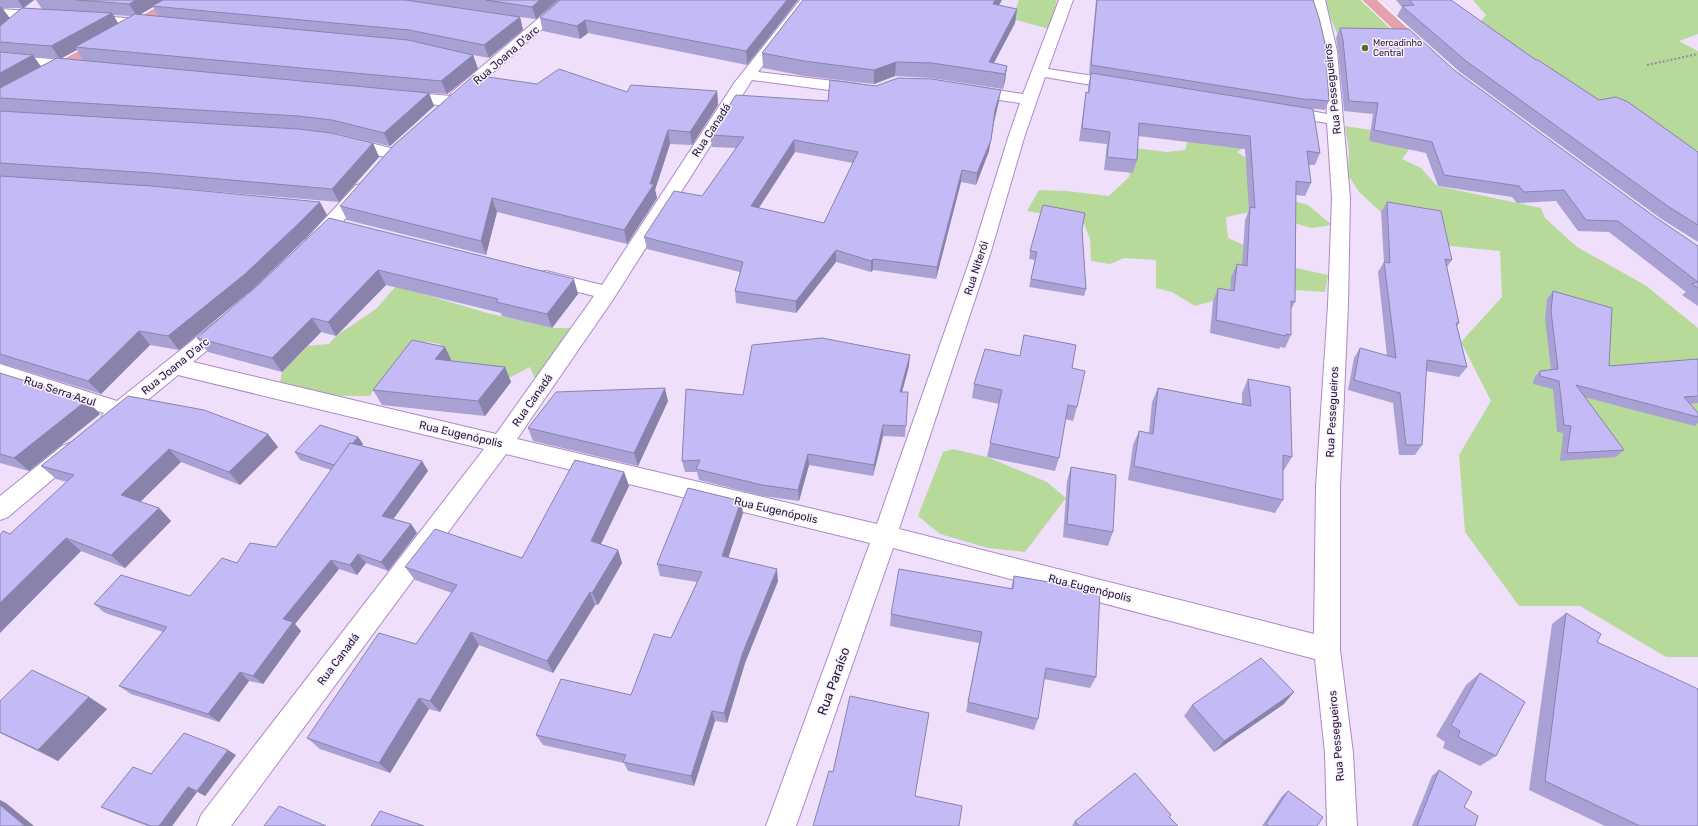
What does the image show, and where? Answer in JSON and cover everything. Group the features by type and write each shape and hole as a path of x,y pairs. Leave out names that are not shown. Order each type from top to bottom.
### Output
{"main road":[{"path":"0,99 179,0"},
{"path":"1369,0 1431,57"}],"street":[{"path":"11,29 44,0"},
{"name":"Rua Joana D'arc","path":"434,117 486,64 532,25 568,0"},
{"name":"Rua Canadá","path":"212,826 501,444 607,293 740,85 807,0"},
{"name":"Rua Niterói","path":"885,536 982,251 1029,100 1066,0"},
{"name":"Rua Pessegueiros","path":"1318,0 1330,51 1341,198 1338,305 1328,487 1327,650 1339,753 1342,826"},
{"path":"0,13 59,17"},
{"path":"75,18 170,25"},
{"path":"0,59 89,67"},
{"path":"1039,72 1131,87"},
{"path":"748,75 876,91"},
{"path":"954,88 1029,100"},
{"path":"388,95 451,101"},
{"path":"1268,109 1336,120"},
{"path":"301,255 389,160 332,139"},
{"path":"530,273 607,293"},
{"name":"Rua Joana D'arc","path":"0,510 238,314"},
{"name":"Rua Eugenópolis","path":"175,366 885,536 1327,650"},
{"name":"Rua Serra Azul","path":"0,372 120,410"},
{"name":"Rua Paraíso","path":"781,826 885,536"}],"path":[{"path":"1647,65 1698,54"}],"green space":[{"path":"1019,0 1057,0 1049,29 1012,19"},
{"path":"1323,0 1367,0 1404,36 1339,38"},
{"path":"1473,0 1698,0 1698,34 1679,41 1698,51 1698,151 1625,106 1572,97 1474,30 1486,15"},
{"path":"1345,126 1371,130 1410,148 1402,159 1421,168 1437,186 1541,208 1545,218 1577,247 1645,285 1698,328 1698,657 1666,657 1580,606 1519,606 1465,532 1459,455 1491,401 1461,342 1502,297 1500,251 1440,245 1381,212 1359,192 1348,175 1349,152"},
{"path":"1184,134 1253,142 1237,152 1251,161 1248,188 1308,205 1332,225 1311,228 1255,211 1226,217 1228,238 1257,251 1269,262 1328,275 1325,292 1294,290 1232,277 1228,302 1213,301 1195,306 1172,292 1156,288 1156,260 1124,258 1110,264 1091,261 1090,239 1083,221 1027,211 1039,190 1066,191 1109,196 1129,177 1135,148 1167,152 1185,150 1187,142"},
{"path":"396,286 487,313 552,328 590,328 536,381 530,367 511,377 476,370 452,362 440,344 427,342 388,373 370,396 327,396 280,383 282,372 308,346 329,344 336,336 376,309"},
{"path":"953,449 987,457 1047,482 1066,498 1025,552 988,548 940,534 918,516 943,452"}],"building":[{"path":"77,0 136,0 129,4"},
{"path":"163,0 405,0 520,17 484,45 409,30 152,6"},
{"path":"486,0 540,0 532,7"},
{"path":"560,0 787,0 746,51 585,20 577,26 540,18"},
{"path":"803,0 995,0 993,4 1017,9 989,62 1007,66 1005,74 932,63 896,62 874,70 804,61 762,53"},
{"path":"1097,0 1313,0 1325,43 1329,101 1309,100 1091,65"},
{"path":"1409,0 1451,0 1536,60 1599,100 1616,97 1628,102 1698,152 1698,225 1669,207 1466,61 1402,6 1414,5"},
{"path":"22,8 112,13 51,46 0,42 0,26"},
{"path":"135,14 408,40 473,55 441,81 75,47"},
{"path":"1340,28 1409,29 1454,70 1655,217 1698,246 1698,282 1618,221 1586,220 1564,190 1524,192 1519,186 1444,175 1432,142 1374,130 1378,103 1349,101 1343,40"},
{"path":"0,52 33,55 0,73"},
{"path":"57,58 429,93 384,133 332,120 298,116 0,98 0,88"},
{"path":"559,69 627,92 631,85 717,91 690,132 668,130 650,184 654,184 624,230 492,198 481,241 340,206 394,145 474,75 537,84"},
{"path":"1091,73 1313,109 1320,153 1307,151 1311,183 1296,181 1295,302 1291,301 1291,335 1286,334 1286,336 1216,320 1218,288 1234,291 1237,264 1247,266 1250,207 1255,208 1250,136 1139,123 1137,160 1107,157 1110,132 1082,128 1086,92 1089,93"},
{"path":"898,78 932,79 1001,90 995,110 991,140 977,173 962,170 937,267 873,259 871,261 836,250 796,301 735,291 743,262 644,237 674,191 702,196 744,137 710,135 736,95 828,101 830,80 876,86","holes":["794,140 858,152 824,223 751,206"]},
{"path":"0,111 298,129 331,133 373,143 332,189 152,173 0,163"},
{"path":"0,176 151,186 320,202 245,274 168,336 139,331 88,381 0,354"},
{"path":"1387,202 1441,211 1452,260 1445,259 1459,323 1456,323 1467,367 1427,360 1422,445 1406,445 1400,393 1354,380 1360,348 1396,358 1384,262 1390,263"},
{"path":"1043,205 1085,213 1082,229 1086,289 1031,279 1037,252 1030,251"},
{"path":"329,218 574,279 547,314 496,302 498,299 378,270 328,322 312,318 272,358 197,338 258,285"},
{"path":"1698,282 1698,288 1692,284"},
{"path":"1553,291 1612,308 1609,366 1698,359 1698,396 1684,397 1698,413 1698,417 1576,385 1624,450 1567,453 1571,426 1564,425 1559,381 1540,376 1540,371 1558,369 1551,311"},
{"path":"1024,335 1076,345 1072,368 1085,371 1077,407 1068,405 1059,458 990,443 1002,390 974,384 985,349 1020,356"},
{"path":"822,338 910,355 900,392 908,392 906,426 883,425 874,465 808,454 798,490 762,485 696,469 700,460 682,461 686,389 743,395 752,345"},
{"path":"412,340 445,347 435,359 505,367 478,401 373,390"},
{"path":"0,373 87,400 14,458 0,454"},
{"path":"1248,379 1290,387 1292,457 1283,455 1283,500 1134,466 1139,431 1153,434 1158,388 1251,406"},
{"path":"665,388 634,453 528,428 556,392"},
{"path":"128,396 204,410 268,434 229,472 169,449 121,495 159,508 111,555 66,538 0,603 0,535 3,531 10,534 74,475 41,466"},
{"path":"320,425 358,437 352,444 350,443 334,465 295,452"},
{"path":"350,443 422,461 382,516 411,524 381,562 358,554 350,565 331,560 283,619 293,622 253,676 240,672 208,714 119,686 167,627 94,604 121,575 190,596 222,558 237,563 250,543 276,547"},
{"path":"575,460 624,472 591,541 618,550 592,593 590,592 547,661 471,632 430,701 419,698 379,763 307,738 379,633 416,644 457,585 405,567 435,529 522,558"},
{"path":"1071,467 1116,475 1113,532 1067,524"},
{"path":"688,488 741,501 722,556 777,569 743,652 724,713 712,711 691,776 623,762 626,755 536,735 561,679 631,695 654,634 671,638 702,572 657,564"},
{"path":"899,569 1013,589 1014,576 1100,591 1096,677 1046,668 1038,719 968,702 982,632 891,614"},
{"path":"1566,613 1601,634 1597,642 1698,689 1698,826 1640,826 1545,781"},
{"path":"1261,658 1294,692 1224,741 1192,705"},
{"path":"32,670 89,697 38,750 0,732 0,701"},
{"path":"1480,673 1525,702 1496,756 1458,737 1460,731 1451,725"},
{"path":"850,696 929,713 915,796 962,806 959,826 813,826 829,771 833,772"},
{"path":"184,733 228,750 197,791 188,787 159,826 151,826 101,807 133,767 151,774"},
{"path":"1439,770 1472,792 1464,807 1478,816 1475,826 1417,826"},
{"path":"1135,773 1171,815 1169,817 1178,826 1079,826 1075,821"},
{"path":"1288,791 1323,817 1317,826 1269,826 1266,824"},
{"path":"0,805 25,826 0,826"},
{"path":"279,806 326,826 264,826"},
{"path":"380,811 424,826 371,826"}],"place":[{"name":"Mercadinho Central","path":"1365,48"}]}
